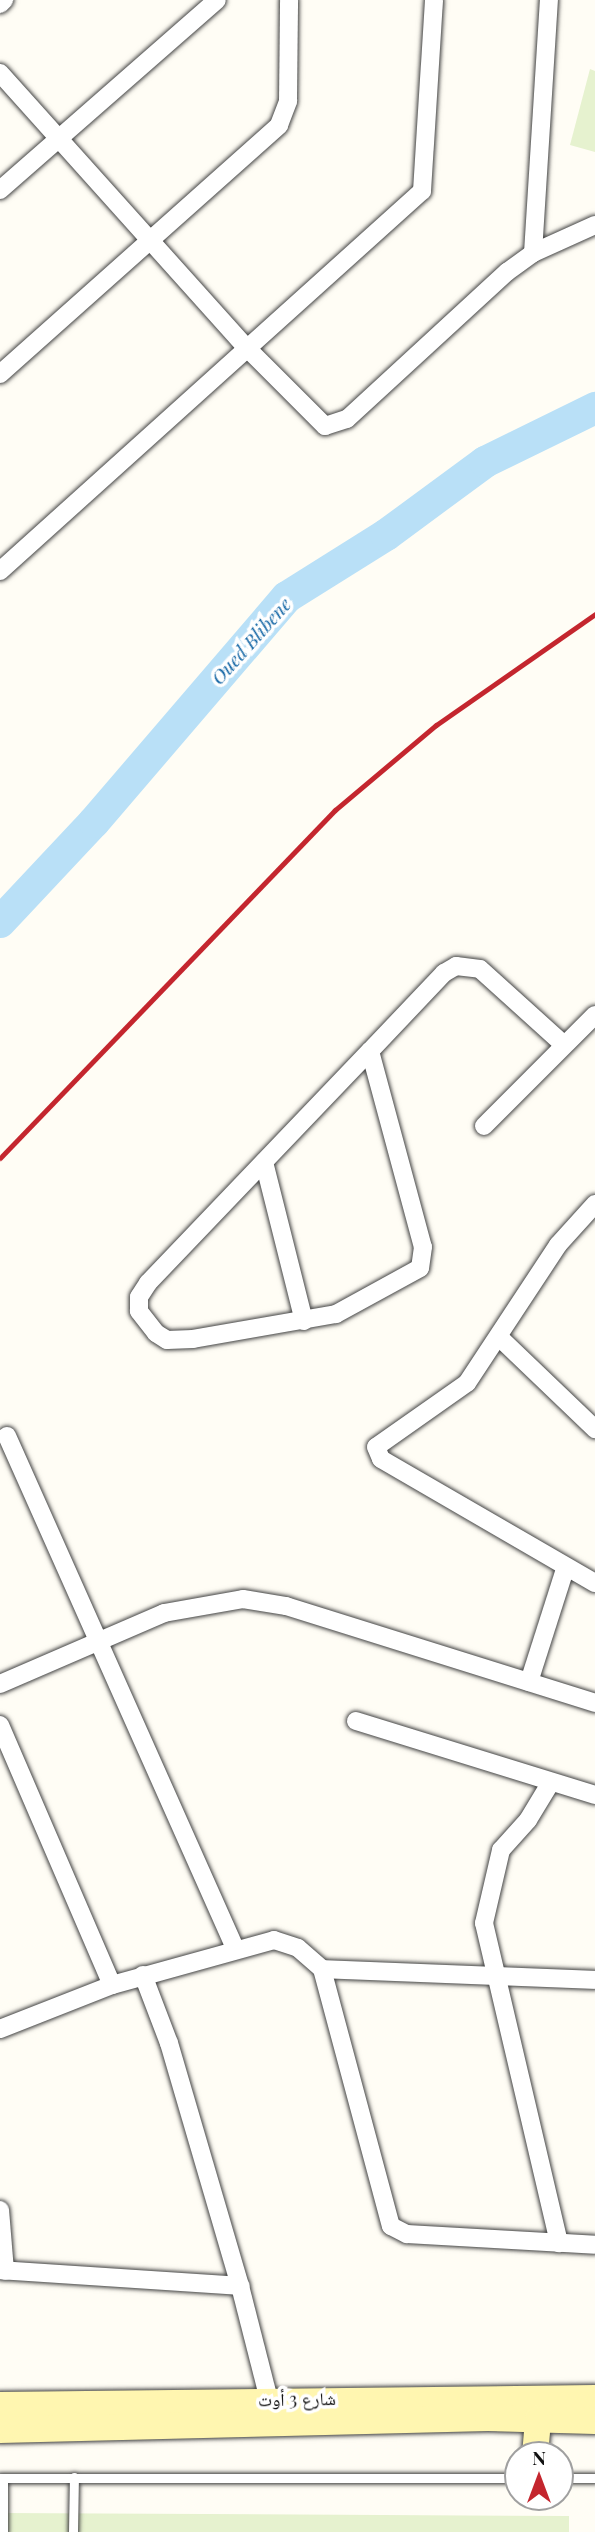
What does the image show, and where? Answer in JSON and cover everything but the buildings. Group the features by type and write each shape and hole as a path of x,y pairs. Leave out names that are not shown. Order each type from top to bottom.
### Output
{"main road":[{"name":"شارع 3 أوت","path":"0,2405 595,2398"},
{"path":"537,2441 538,2419"},
{"path":"0,2430 538,2419 595,2421"}],"street":[{"path":"0,4 4,0"},
{"path":"0,191 217,0"},
{"path":"0,374 279,125 288,100 289,0"},
{"path":"0,571 422,191 434,0"},
{"path":"533,253 549,0"},
{"path":"0,73 317,423 341,424 533,253 595,225"},
{"path":"370,1051 424,1257 413,1277 336,1314 167,1340 145,1323 139,1311 139,1297 148,1283 444,973 470,965 564,1045"},
{"path":"484,1126 595,1015"},
{"path":"264,1162 304,1321"},
{"path":"595,1204 558,1245 500,1338 467,1383 379,1441 376,1454 565,1569 595,1583"},
{"path":"500,1338 595,1429"},
{"path":"7,1436 100,1639 235,1948"},
{"path":"529,1682 565,1569"},
{"path":"0,1684 164,1613 243,1598 286,1606 595,1703"},
{"path":"356,1721 595,1795"},
{"path":"0,1725 112,1985"},
{"path":"551,1782 528,1820 507,1841 490,1878 484,1923 559,2243"},
{"path":"0,2029 143,1975 235,1948 287,1942 322,1969 595,1980"},
{"path":"322,1969 391,2226 407,2234 595,2245"},
{"path":"143,1975 169,2043 240,2286 269,2400"},
{"path":"0,2210 3,2270 240,2286"}],"lane":[{"path":"73,2532 74,2477"},
{"path":"3,2532 1,2479 504,2477"},
{"path":"574,2478 595,2478"}],"green space":[{"path":"590,69 595,71 595,152 570,145"},
{"path":"0,2513 569,2516 569,2532 0,2532"}],"waterway":[{"name":"Oued Blibene","path":"0,922 94,822 287,597 386,535 485,462 595,408"}],"railway":[{"path":"0,1158 335,810 436,725 595,614"}]}
